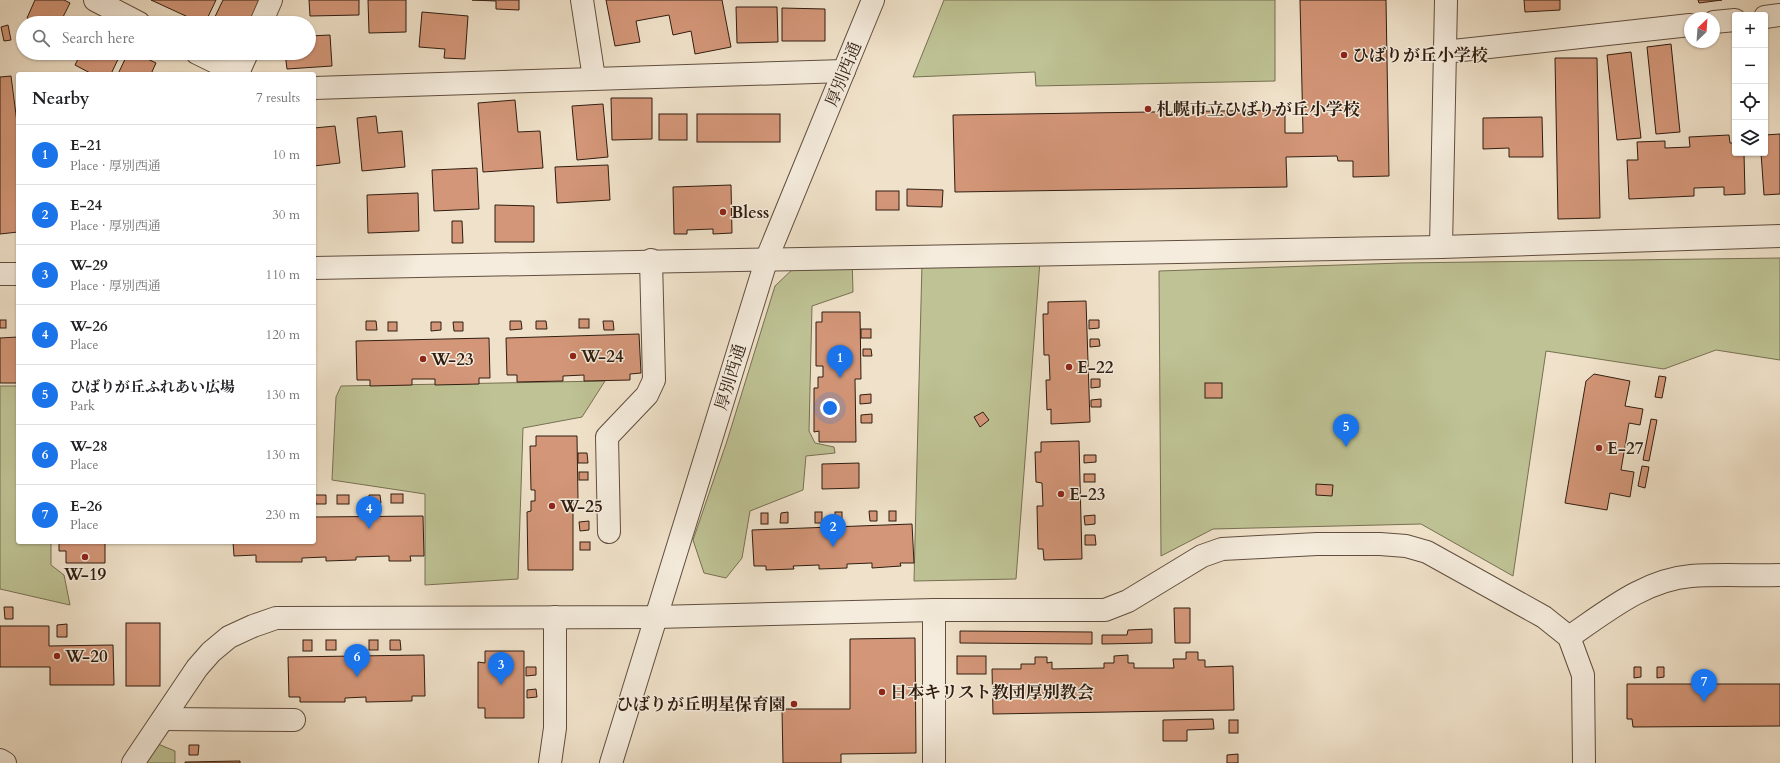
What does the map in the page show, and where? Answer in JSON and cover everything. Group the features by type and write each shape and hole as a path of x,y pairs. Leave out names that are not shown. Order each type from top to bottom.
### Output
{"street":[{"path":"95,0 126,16"},
{"path":"264,16 271,0"},
{"path":"582,0 594,78"},
{"name":"厚別西通","path":"611,763 767,258 873,0"},
{"path":"1441,247 1446,0"},
{"path":"1768,16 1780,15"},
{"path":"1720,21 1732,20"},
{"path":"1444,52 1684,26"},
{"path":"211,60 235,72"},
{"path":"240,72 244,60"},
{"path":"316,88 844,71"},
{"path":"316,268 651,260 1441,247 1780,236"},
{"path":"609,532 607,437 647,395 654,380 651,260"},
{"path":"0,274 16,274"},
{"path":"133,763 197,668 211,652 229,637 253,626 276,618 656,617 934,610 1104,610 1128,601 1202,556 1222,549 1317,544 1380,544 1406,546 1427,552 1544,617 1569,637 1583,675 1584,763"},
{"path":"1569,637 1625,598 1664,582 1690,576 1780,575"},
{"path":"934,610 934,763"},
{"path":"550,763 555,728 555,617"},
{"path":"163,719 294,720"},
{"path":"0,760 5,763"}],"green space":[{"path":"944,0 1275,0 1275,81 1036,86 1035,72 913,77"},
{"path":"852,257 853,292 812,306 809,431 815,443 834,447 835,453 806,456 803,490 750,511 742,558 726,578 704,573 693,540 727,441 775,286 796,266"},
{"path":"1780,258 1780,360 1716,350 1664,369 1546,351 1513,576 1421,524 1213,529 1161,556 1159,271 1401,263"},
{"path":"1040,261 1016,579 914,581 922,263"},
{"path":"605,381 582,417 523,428 518,579 425,585 425,494 332,480 336,397 341,386"},
{"path":"0,386 16,386 16,544 51,544 51,565 64,575 70,605 0,589"},
{"path":"158,744 175,751 175,763 140,763"}],"building":[{"path":"35,0 64,0 70,3 64,16 28,16"},
{"path":"151,0 216,0 208,16 186,16"},
{"path":"223,0 262,0 254,16 215,16"},
{"path":"309,0 359,0 359,15 310,16"},
{"path":"368,0 406,0 406,32 369,33"},
{"path":"472,0 519,0 519,10 496,9 496,1"},
{"path":"606,0 722,0 731,47 695,54 691,31 673,35 669,15 636,21 640,42 615,46"},
{"name":"ひばりが丘小学校","path":"1300,0 1386,0 1389,176 1353,177 1353,161 1338,161 1337,156 1286,157 1287,187 955,192 953,115 1285,110 1285,133 1303,133"},
{"path":"1524,0 1560,0 1560,10 1525,12"},
{"path":"1698,0 1722,0 1699,3"},
{"path":"736,7 777,7 778,42 737,43"},
{"path":"782,8 825,9 825,41 782,41"},
{"path":"422,12 468,16 465,59 444,58 445,49 419,47"},
{"path":"8,25 11,40 4,41 1,27"},
{"path":"330,35 332,66 287,69 286,60 316,60 316,36"},
{"path":"1671,44 1680,132 1656,134 1647,47"},
{"path":"1631,52 1641,138 1617,140 1607,55"},
{"path":"1555,58 1597,58 1600,218 1558,219"},
{"path":"78,60 118,60 112,72 88,72 75,65"},
{"path":"125,60 150,60 156,63 152,72 119,72"},
{"path":"11,76 16,115 16,232 0,234 0,77"},
{"path":"611,98 652,98 652,139 612,140"},
{"path":"515,100 518,132 540,131 543,168 483,172 478,103"},
{"path":"603,104 608,157 577,160 572,106"},
{"path":"659,114 687,114 687,140 659,140"},
{"path":"697,114 780,114 780,142 697,142"},
{"path":"376,116 378,133 402,131 405,167 362,171 357,118"},
{"path":"1542,117 1543,157 1509,157 1509,148 1483,149 1483,118"},
{"path":"335,126 340,163 316,166 316,128"},
{"path":"1780,134 1780,194 1764,195 1761,156 1768,156 1768,135"},
{"path":"1729,135 1730,143 1732,143 1732,156 1744,156 1745,194 1724,195 1724,187 1694,188 1694,196 1629,199 1627,160 1638,160 1637,142 1665,141 1665,148 1690,147 1689,137"},
{"path":"608,165 610,200 557,203 555,167"},
{"path":"477,168 479,209 434,211 432,170"},
{"path":"731,185 732,233 713,234 713,229 687,230 687,234 674,234 673,187"},
{"path":"907,189 943,190 942,207 907,206"},
{"path":"876,191 899,191 899,210 876,210"},
{"path":"418,193 419,231 368,233 367,195"},
{"path":"495,205 534,206 534,242 495,242"},
{"path":"452,221 462,221 463,243 452,243"},
{"name":"E-22","path":"1086,301 1090,422 1051,424 1051,409 1047,410 1046,380 1050,380 1049,355 1044,355 1043,314 1048,314 1048,302"},
{"path":"822,312 860,312 861,379 855,379 856,442 819,442 819,431 814,432 814,388 818,388 818,377 823,377 823,366 816,366 816,322 822,322"},
{"path":"579,319 589,319 589,328 579,328"},
{"path":"0,320 6,320 6,328 0,328"},
{"path":"1089,320 1099,320 1099,328 1089,329"},
{"path":"366,321 376,321 377,330 366,330"},
{"path":"510,321 521,321 522,329 510,330"},
{"path":"536,321 546,321 547,329 536,329"},
{"path":"603,321 613,321 614,330 604,330"},
{"path":"388,322 397,322 397,331 388,331"},
{"path":"431,322 441,322 441,330 431,331"},
{"path":"453,322 463,322 463,331 454,331"},
{"path":"861,329 871,329 871,338 861,338"},
{"name":"W-24","path":"639,334 641,373 630,374 630,380 584,381 584,375 563,376 563,381 517,382 517,375 507,375 506,338"},
{"path":"16,337 16,383 0,383 0,338"},
{"name":"W-23","path":"489,338 490,378 479,378 479,384 435,385 435,379 412,379 412,385 370,386 370,380 357,380 356,341"},
{"path":"1090,339 1099,339 1100,346 1090,347"},
{"path":"863,349 871,349 872,356 863,356"},
{"name":"E-27","path":"1594,374 1630,381 1625,406 1643,409 1640,425 1629,423 1621,470 1634,472 1630,497 1610,493 1607,510 1565,503 1586,381"},
{"path":"1659,376 1666,377 1662,398 1655,397"},
{"path":"1091,379 1100,379 1100,387 1091,388"},
{"path":"1205,383 1222,383 1222,398 1205,398"},
{"path":"871,394 871,403 860,404 860,395"},
{"path":"1101,399 1101,407 1091,407 1091,400"},
{"path":"983,412 989,420 980,427 974,417"},
{"path":"872,414 872,423 861,423 861,415"},
{"path":"1651,419 1657,420 1649,461 1643,460"},
{"name":"W-25","path":"536,436 577,436 578,500 573,500 573,570 528,570 527,512 531,511 531,501 535,501 535,490 531,490 530,446 536,446"},
{"name":"E-23","path":"1079,441 1082,559 1044,560 1043,549 1038,549 1037,506 1043,506 1042,483 1036,482 1035,452 1041,452 1041,442"},
{"path":"578,453 587,453 588,463 578,463"},
{"path":"1084,455 1096,455 1096,462 1084,463"},
{"path":"859,463 859,488 822,489 822,464"},
{"path":"1642,466 1649,467 1645,488 1638,486"},
{"path":"579,472 588,472 588,480 579,480"},
{"path":"1084,474 1095,474 1095,482 1084,482"},
{"path":"1316,484 1333,485 1332,496 1316,495"},
{"path":"391,494 403,494 403,503 391,503"},
{"path":"316,495 326,495 326,504 316,504"},
{"path":"337,495 349,495 349,504 337,504"},
{"path":"369,495 380,495 381,503 369,503"},
{"path":"869,511 877,511 877,521 870,521"},
{"path":"889,511 896,511 896,521 889,521"},
{"path":"788,512 788,523 780,523 781,513"},
{"path":"815,512 822,512 822,523 815,523"},
{"path":"835,512 842,512 842,523 835,523"},
{"path":"761,513 768,513 768,524 761,524"},
{"path":"1095,515 1095,524 1085,525 1084,516"},
{"path":"423,516 424,556 410,556 411,561 389,561 389,556 356,557 356,560 326,561 326,557 302,558 302,562 256,562 256,555 234,556 233,544 316,544 316,517"},
{"path":"589,521 589,530 580,531 579,522"},
{"path":"912,524 914,563 900,563 901,566 872,568 872,563 847,564 847,568 819,569 819,565 793,566 794,569 766,570 766,566 754,566 752,530"},
{"path":"1085,535 1095,535 1096,545 1085,545"},
{"path":"580,542 590,542 590,550 580,550"},
{"name":"W-19","path":"59,544 105,544 105,563 66,563 66,551 59,551"},
{"path":"4,607 13,607 13,619 5,619"},
{"path":"1174,608 1190,608 1190,643 1175,643"},
{"path":"126,623 160,623 160,686 126,686"},
{"path":"67,624 67,637 57,637 57,625"},
{"name":"W-20","path":"0,626 49,626 49,646 113,645 114,685 50,685 50,667 0,667"},
{"path":"1152,629 1152,643 1102,644 1102,635 1127,635 1128,630"},
{"path":"960,631 1092,632 1092,644 960,643"},
{"path":"915,638 916,753 841,754 841,763 783,763 782,709 850,709 850,639"},
{"path":"303,640 312,640 312,651 303,651"},
{"path":"326,640 336,640 336,650 326,650"},
{"path":"369,640 378,640 378,650 369,650"},
{"path":"390,640 400,640 401,650 390,650"},
{"path":"485,651 524,651 524,718 485,718 485,708 478,708 478,662 485,663"},
{"path":"1186,652 1198,652 1198,660 1205,660 1205,667 1233,666 1234,710 993,714 992,669 1021,669 1021,664 1035,664 1035,657 1047,657 1047,663 1052,662 1052,669 1104,668 1104,663 1114,663 1114,656 1128,655 1128,663 1134,663 1134,668 1174,668 1173,659 1186,659"},
{"path":"424,655 425,696 412,696 412,701 366,702 366,697 345,698 345,702 300,702 300,697 289,697 288,657"},
{"path":"957,656 986,656 986,674 957,674"},
{"path":"526,667 536,667 536,675 526,676"},
{"path":"1634,667 1641,667 1641,677 1634,678"},
{"path":"1657,667 1664,667 1664,677 1657,678"},
{"path":"1627,684 1780,684 1780,726 1633,727 1632,719 1627,719"},
{"path":"536,689 537,697 527,698 527,690"},
{"path":"1213,719 1214,729 1187,730 1187,741 1163,741 1163,720"},
{"path":"1229,720 1238,720 1238,733 1229,733"},
{"path":"189,745 199,745 198,755 189,755"},
{"path":"1238,754 1238,763 1227,763 1227,755"},
{"path":"240,761 240,763 185,763 185,762"}],"place":[{"name":"ひばりが丘小学校","path":"1344,55"},
{"name":"札幌市立ひばりが丘小学校","path":"1148,109"},
{"name":"Bless","path":"723,212"},
{"name":"W-24","path":"573,356"},
{"name":"W-23","path":"423,359"},
{"name":"E-22","path":"1069,367"},
{"name":"E-21","path":"840,378"},
{"name":"ひばりが丘ふれあい広場","path":"1346,447"},
{"name":"E-27","path":"1599,448"},
{"name":"E-23","path":"1061,494"},
{"name":"W-25","path":"552,506"},
{"name":"W-26","path":"369,529"},
{"name":"E-24","path":"833,547"},
{"name":"W-19","path":"85,557"},
{"name":"W-20","path":"57,656"},
{"name":"W-28","path":"357,677"},
{"name":"W-29","path":"501,685"},
{"name":"日本キリスト教団厚別教会","path":"882,692"},
{"name":"E-26","path":"1704,702"},
{"name":"ひばりが丘明星保育園","path":"794,704"}]}
